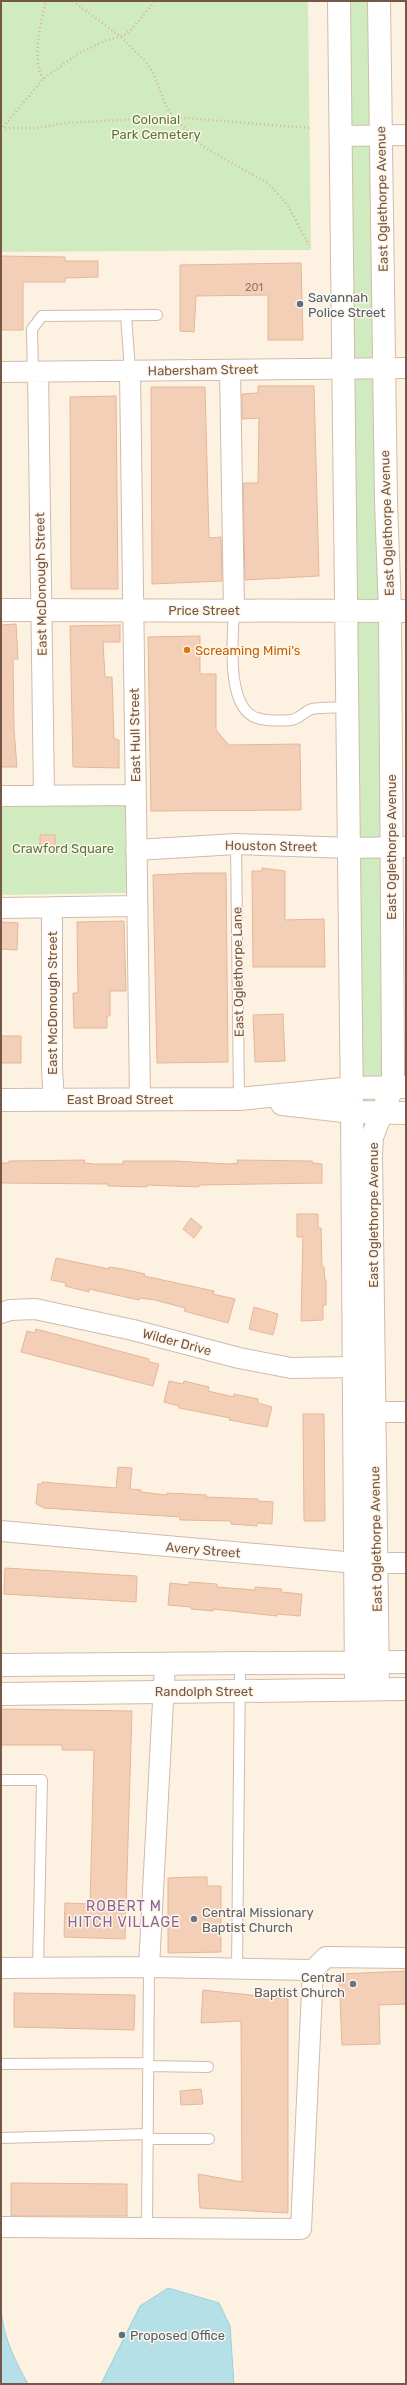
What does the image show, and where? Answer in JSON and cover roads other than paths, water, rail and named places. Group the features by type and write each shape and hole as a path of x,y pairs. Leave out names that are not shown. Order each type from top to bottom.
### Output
{"main road":[{"name":"East Oglethorpe Avenue","path":"339,1 351,848 354,1367 365,1412"},
{"name":"East Oglethorpe Avenue","path":"378,1689 377,1662 366,1563 365,1412 371,1154 372,1137 381,1114 400,1087 398,611 384,368 379,1"},
{"name":"Price Street","path":"1,610 133,609 398,611"},
{"name":"East Broad Street","path":"1,1100 239,1099 352,1088 400,1087"},
{"name":"East Broad Street","path":"239,1099 352,1112 406,1114"},
{"name":"East Oglethorpe Avenue","path":"356,1688 355,1662 366,1563"},
{"name":"Randolph Street","path":"1,1666 406,1662"},
{"name":"Randolph Street","path":"1,1694 356,1688 406,1689"}],"street":[{"path":"341,136 406,135"},
{"name":"Habersham Street","path":"1,372 406,368"},
{"path":"230,370 234,610"},
{"name":"East Hull Street","path":"130,371 140,1099"},
{"name":"East McDonough Street","path":"36,372 44,796"},
{"path":"1,796 136,795"},
{"name":"Houston Street","path":"136,850 236,844 398,848"},
{"path":"1,908 137,906"},
{"name":"East McDonough Street","path":"52,907 52,1070 54,1100"},
{"name":"Wilder Drive","path":"1,1314 10,1310 35,1309 133,1330 239,1358 291,1368 354,1367"},
{"path":"365,1412 406,1412"},
{"name":"Avery Street","path":"1,1531 366,1563 406,1563"},
{"path":"149,1967 162,1691 165,1664"},
{"path":"1,2227 300,2229 313,1970 326,1957 406,1958"},
{"path":"1,1968 149,1967 313,1970"}],"lane":[{"path":"126,315 130,371"},
{"path":"36,372 32,329 42,316 157,315"},
{"path":"234,610 232,667 239,696 251,715 258,719 288,720 295,719 313,709 349,707"},
{"name":"East Oglethorpe Lane","path":"236,844 239,1099"},
{"path":"237,1969 240,1664"},
{"path":"1,1780 42,1780 38,1968"},
{"path":"147,2228 149,1967"},
{"path":"1,2064 208,2067"},
{"path":"1,2138 148,2137 209,2139"}],"water":[{"path":"168,2288 219,2303 230,2326 234,2384 101,2384 140,2306"},
{"path":"1,2309 4,2329 10,2348 28,2384 1,2384"}],"place":[{"name":"Savannah Police Street","path":"300,304"},
{"name":"Screaming Mimi's","path":"187,650"},
{"name":"Central Missionary Baptist Church","path":"194,1919"},
{"name":"Central Baptist Church","path":"353,1984"},
{"name":"Proposed Office","path":"122,2335"}],"district":[{"name":"ROBERT M HITCH VILLAGE","path":"124,1914"}],"park label":[{"name":"Colonial Park Cemetery","path":"156,126"},
{"name":"Crawford Square","path":"63,848"}]}
